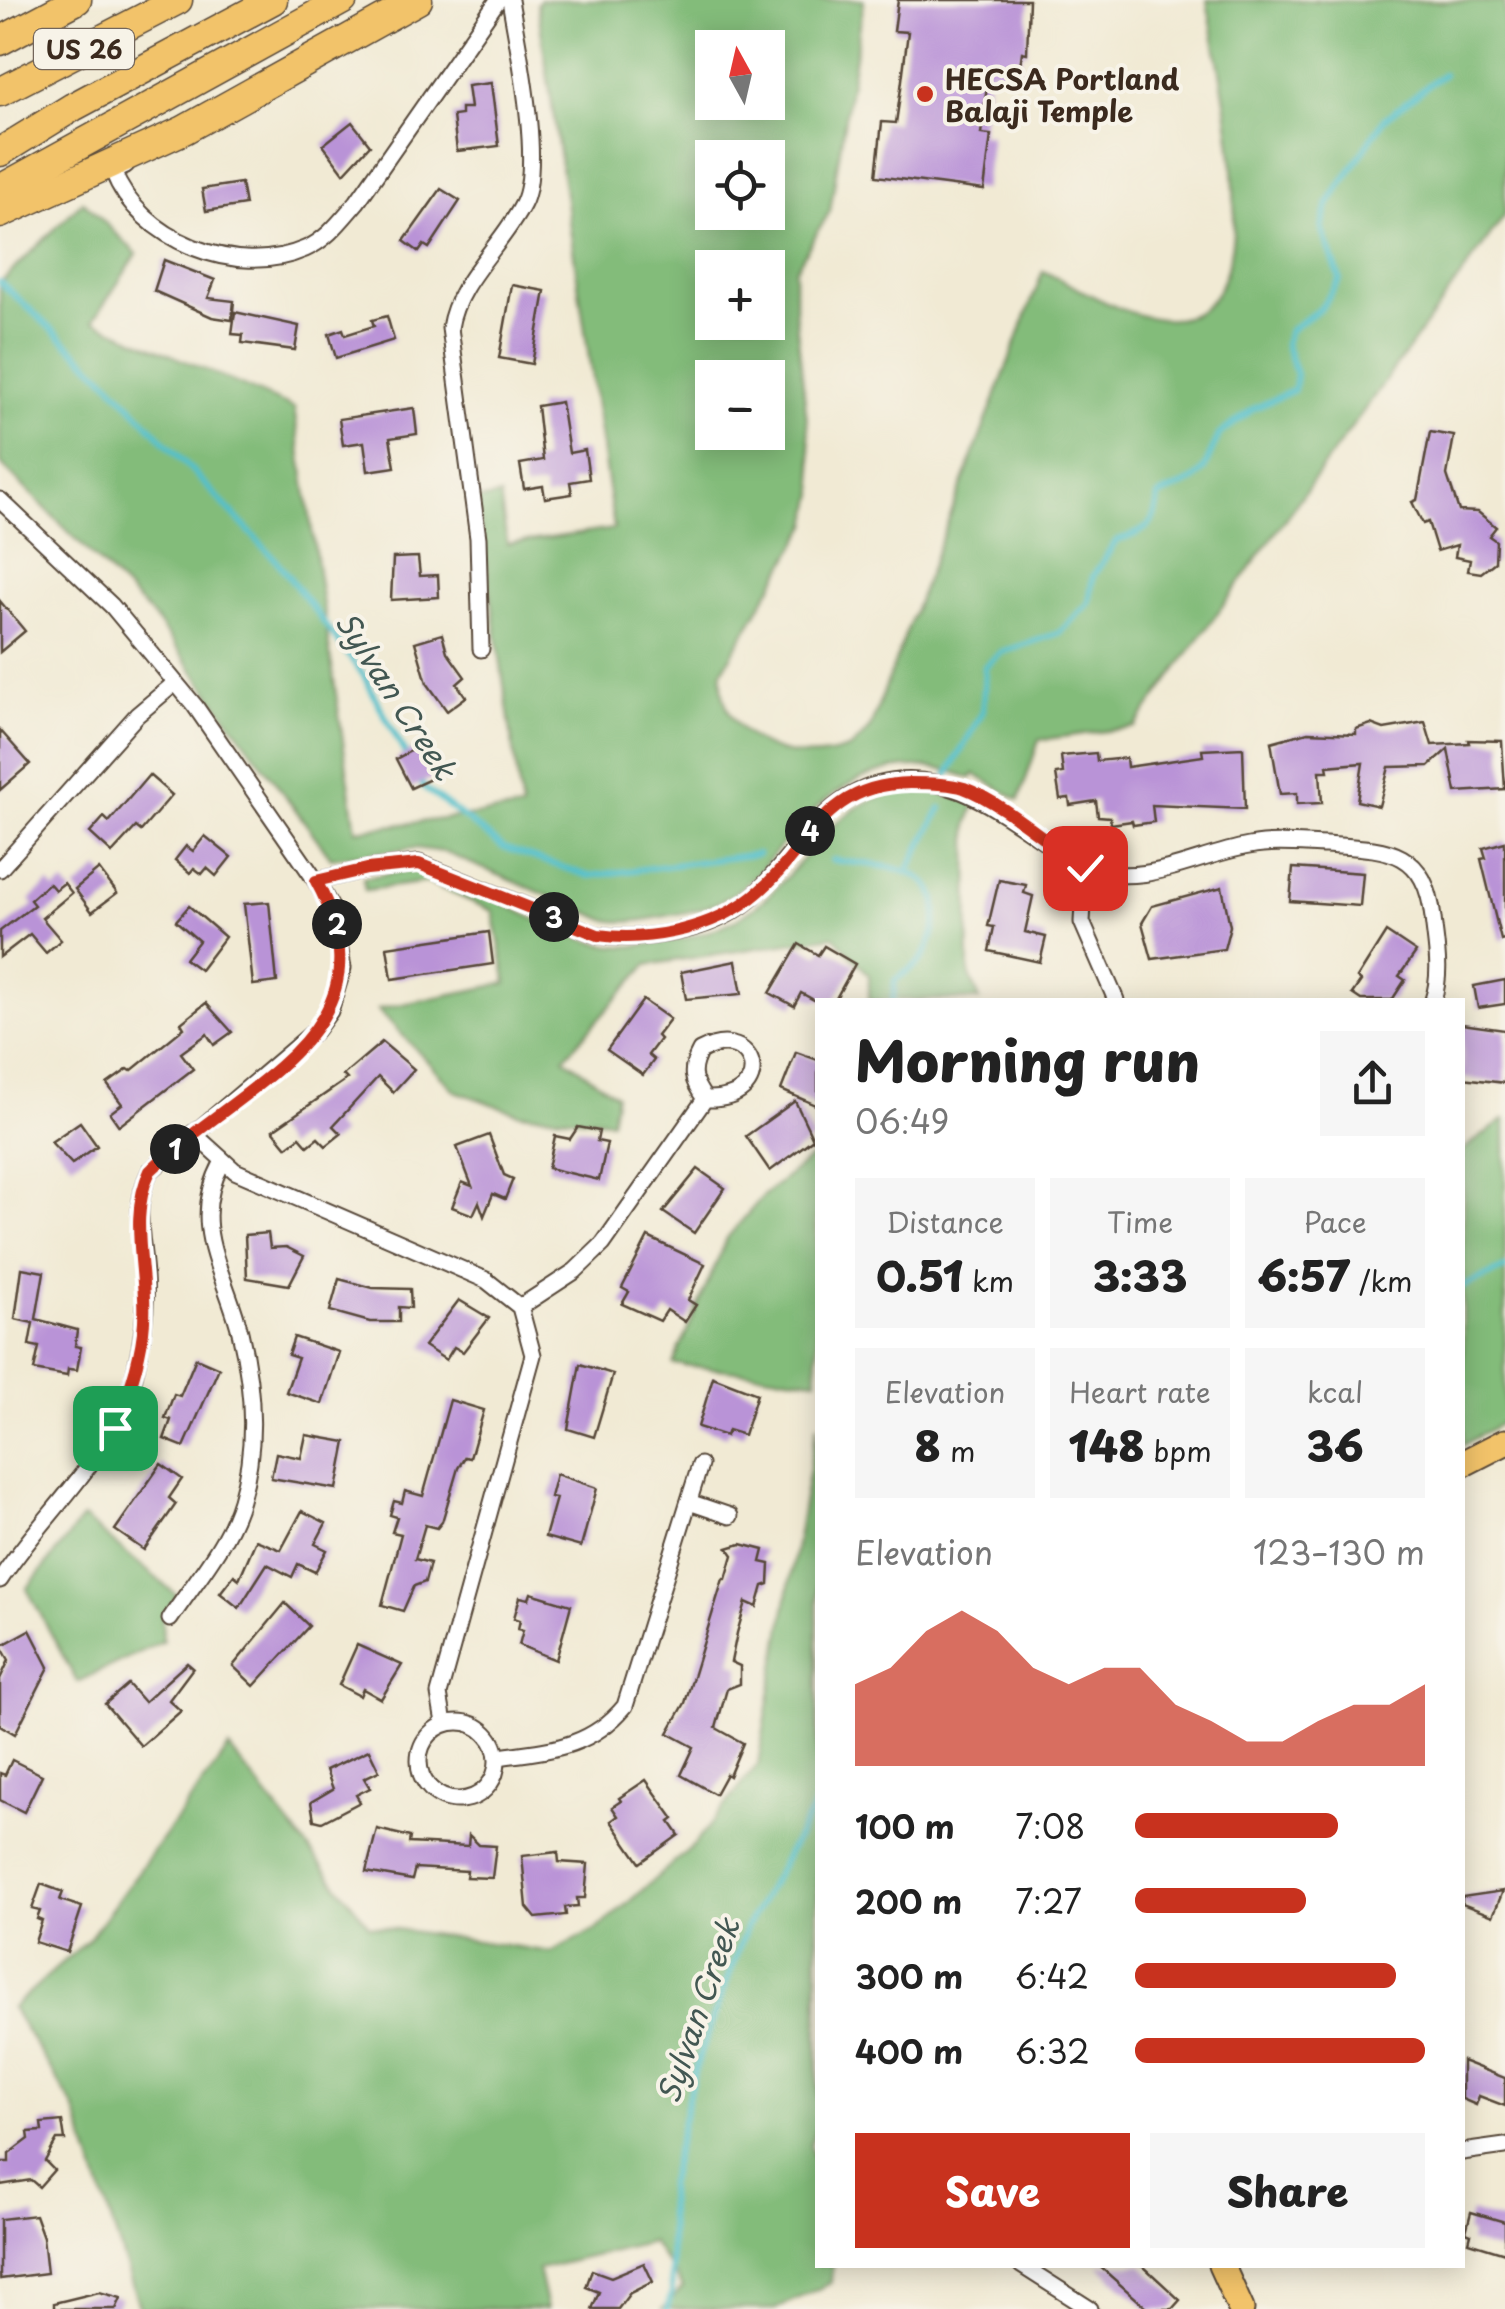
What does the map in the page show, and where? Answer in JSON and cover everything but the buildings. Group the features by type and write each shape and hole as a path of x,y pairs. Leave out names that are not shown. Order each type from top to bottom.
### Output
{"highway":[{"name":"US 26","path":"0,42 77,0"},
{"name":"US 26","path":"0,92 178,0"},
{"path":"0,152 74,107 273,0"},
{"path":"0,188 343,0"},
{"path":"0,214 184,130 418,0"}],"main road":[{"path":"1465,1462 1505,1442"},
{"path":"1222,2268 1241,2309"}],"street":[{"path":"135,161 113,171 125,198 188,246 233,256 302,250 330,232 357,202 498,0"},
{"path":"482,649 478,538 450,328 456,304 521,208 532,177 510,0"},
{"path":"0,500 112,606 175,683 316,881 339,930 342,968 330,1011 279,1064 150,1171 139,1199 144,1331 135,1373 115,1428 0,1580"},
{"path":"0,870 137,715 175,683"},
{"path":"316,881 367,869 419,864 598,935 638,936 715,920 747,902 820,820 849,795 880,784 924,783 963,788 1085,868 1134,876 1169,871 1248,846 1282,842 1384,849 1409,860 1430,885 1440,978 1434,998"},
{"path":"1085,868 1082,922 1115,998"},
{"path":"728,1042 741,1047 752,1066 750,1082 741,1094 725,1100 705,1099 692,1081 693,1064 700,1051 728,1042"},
{"path":"520,1307 575,1272 603,1244 705,1099"},
{"path":"193,1134 222,1163 358,1228 486,1280 520,1307 533,1355 439,1694 444,1723"},
{"path":"170,1618 231,1527 250,1456 245,1355 207,1237 209,1191 222,1163"},
{"path":"498,1756 579,1743 606,1730 626,1706 700,1466"},
{"path":"689,1502 730,1516"},
{"path":"461,1721 478,1726 494,1745 498,1756 494,1778 478,1795 463,1800 435,1794 419,1770 418,1754 424,1740 444,1723 461,1721"},
{"path":"1465,2152 1505,2146"},
{"path":"1026,2268 1090,2309"}],"green space":[{"path":"541,0 864,0 830,211 795,270 795,312 815,493 808,525 722,671 723,695 731,715 744,731 761,743 803,755 848,749 870,728 1043,271 1117,307 1164,319 1200,310 1222,282 1233,238 1234,186 1207,0 1505,2 1505,215 1135,727 1039,740 1019,800 974,774 971,778 919,767 871,775 849,785 809,815 740,889 700,909 651,919 606,920 444,852 415,848 331,858 153,616 0,463 0,283 83,201 137,254 93,321 294,408 356,830 522,809 477,500 500,496 507,544 614,529 537,3"},
{"path":"895,792 932,792 976,801 968,824 969,973 979,998 869,998 869,975 834,936 647,965 564,1058 616,1095 611,1121 518,1113 455,1091 378,1009 507,983 493,911 427,882 365,890 363,878 424,872 474,889 582,939 633,946 663,942 708,932 749,911 833,827 871,800"},
{"path":"1505,1119 1505,1421 1465,1444 1465,1149"},
{"path":"815,1155 815,1380 673,1364 727,1238 764,1195"},
{"path":"815,1436 815,2132 810,2145 815,2162 815,2268 832,2268 831,2283 775,2309 663,2309 683,2287 652,2242 538,2269 547,2309 140,2309 74,2107 12,2008 89,1939 229,1748 369,1925 551,1952 598,1929 695,1844 758,1764"},
{"path":"83,1518 177,1595 162,1619 163,1641 77,1682 27,1589"}],"waterway":[{"path":"947,776 983,711 985,666 1002,652 1059,633 1089,603 1093,576 1117,540 1142,531 1152,521 1158,496 1193,481 1204,469 1219,435 1253,409 1294,390 1296,374 1285,343 1290,330 1321,308 1340,279 1322,228 1328,205 1384,119 1443,74"},
{"name":"Sylvan Creek","path":"0,282 105,378 277,561 364,676 409,761"},
{"name":"Sylvan Creek","path":"418,776 424,788 504,848 589,876 758,854"},
{"path":"907,873 941,808"},
{"name":"Sylvan Creek","path":"832,860 904,871 931,889 936,909 934,932 920,961 895,980 893,998"},
{"path":"1465,1286 1505,1268"},
{"name":"Sylvan Creek","path":"667,2309 672,2292 668,2187 694,2072 746,1928 815,1805"}],"place":[{"name":"HECSA Portland Balaji Temple","path":"925,94"}],"route":[{"path":"115,1428 135,1373 144,1331 145,1277 138,1221 139,1199 150,1171 316,1030 338,992 342,968 339,930 316,881 367,869 419,864 598,935 624,939 715,920 747,902 820,820 849,795 880,784 924,783 963,788 1085,868"}]}
